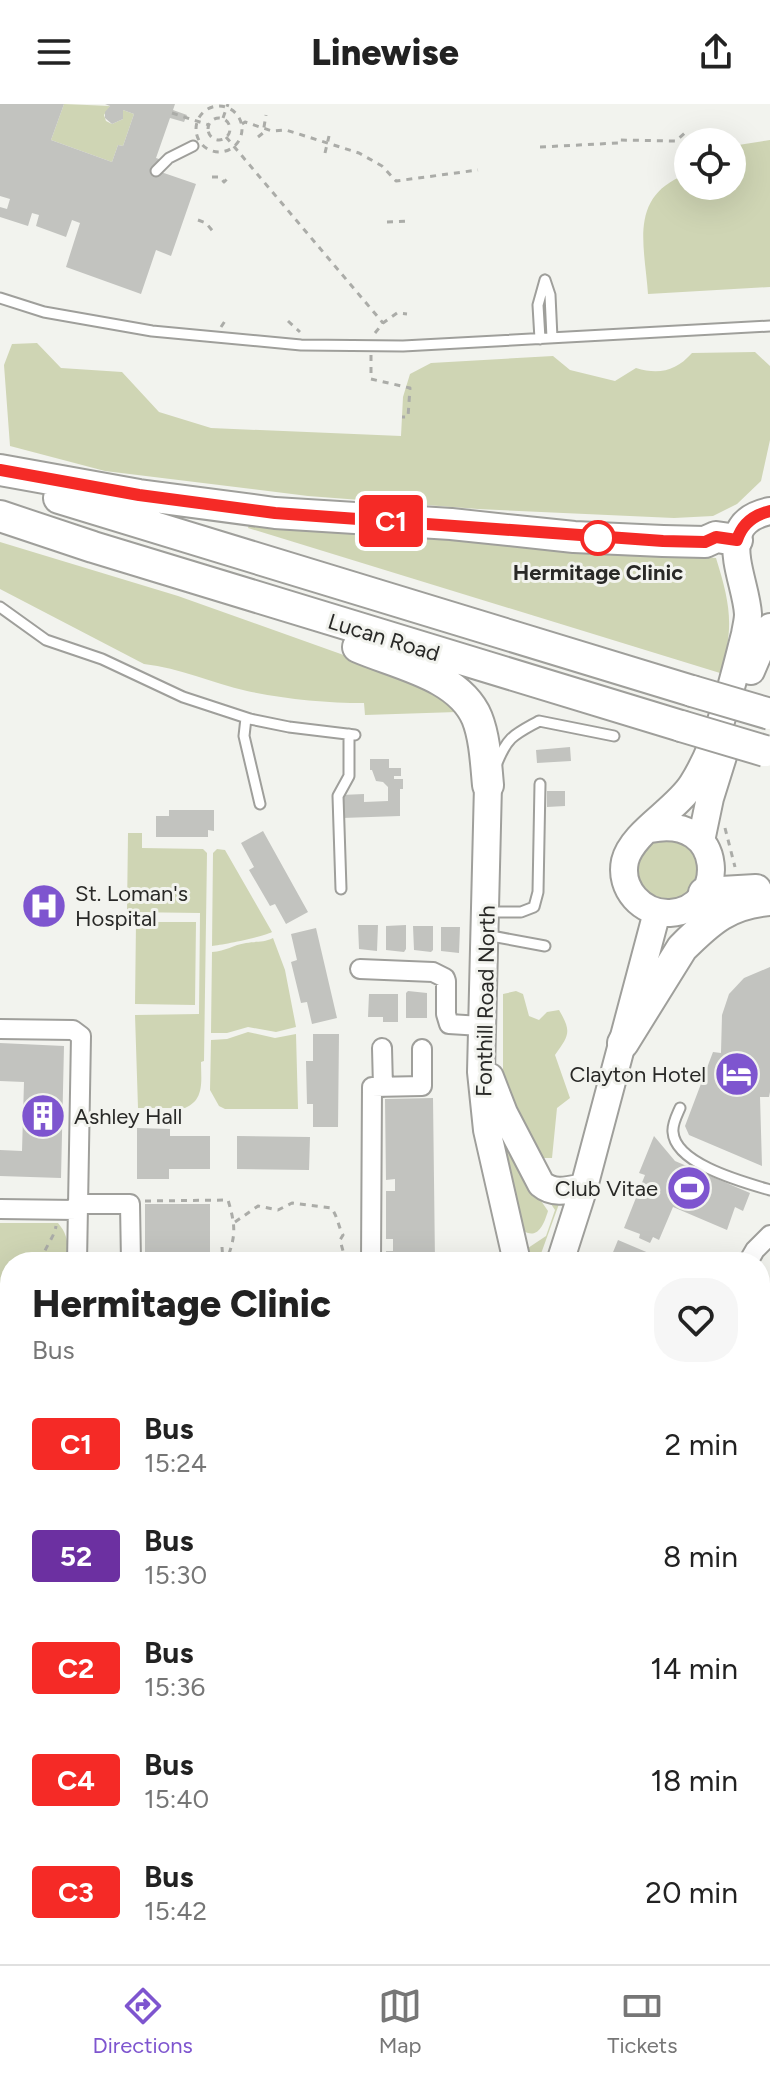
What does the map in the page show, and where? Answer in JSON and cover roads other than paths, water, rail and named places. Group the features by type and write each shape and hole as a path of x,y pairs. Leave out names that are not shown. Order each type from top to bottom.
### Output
{"highway":[{"path":"0,470 139,495 275,513 451,524 574,537 705,542 716,537 737,540"},
{"name":"Lucan Road","path":"0,479 770,714"},
{"name":"Lucan Road","path":"0,516 185,576 768,752"},
{"path":"185,576 423,672 456,691 478,720 488,785"},
{"path":"704,893 770,890"},
{"path":"623,1043 682,948 693,937 725,911 742,903 770,900"}],"main road":[{"path":"650,829 677,827 688,831 701,841 710,857 712,869 704,893 686,909 657,912 634,898 624,872 628,852 634,842 683,798 711,749 736,670 748,616 736,562 737,540 740,531 752,517 769,510"},
{"path":"701,841 719,767 756,656 770,627"},
{"name":"Fonthill Road North","path":"488,785 481,1038 487,1130 515,1252"},
{"path":"563,1252 584,1187 657,912"},
{"path":"481,1038 504,1113 541,1184 557,1191 584,1187"}],"street":[{"path":"360,969 433,972 441,976 446,981 449,1024 481,1038"},
{"path":"0,1029 73,1030 81,1036 77,1252"},
{"path":"382,1048 383,1087"},
{"path":"371,1252 372,1087 422,1086 422,1049"},
{"path":"0,1209 57,1210 130,1204 131,1252"},
{"path":"573,1252 575,1215"},
{"path":"754,1252 770,1235"}],"lane":[{"path":"156,171 169,158 193,146"},
{"path":"540,339 538,305 545,280 550,295 552,338"},
{"path":"0,298 44,312 198,338 301,345 371,346 770,326"},
{"path":"0,607 46,640 102,659 183,697 246,718 289,727 352,734 349,776 338,796 341,889"},
{"path":"246,718 244,736 260,804"},
{"path":"488,785 504,744 539,721 614,736"},
{"path":"486,923 534,907 538,892 540,784"},
{"path":"486,923 545,946"},
{"path":"680,1108 673,1131 676,1143 685,1156 733,1178 770,1190"}],"place":[{"name":"Hermitage Clinic","path":"598,538"},
{"name":"St. Loman's Hospital","path":"44,906"},
{"name":"Clayton Hotel","path":"737,1074"},
{"name":"Ashley Hall","path":"43,1116"},
{"name":"Club Vitae","path":"689,1188"}]}
